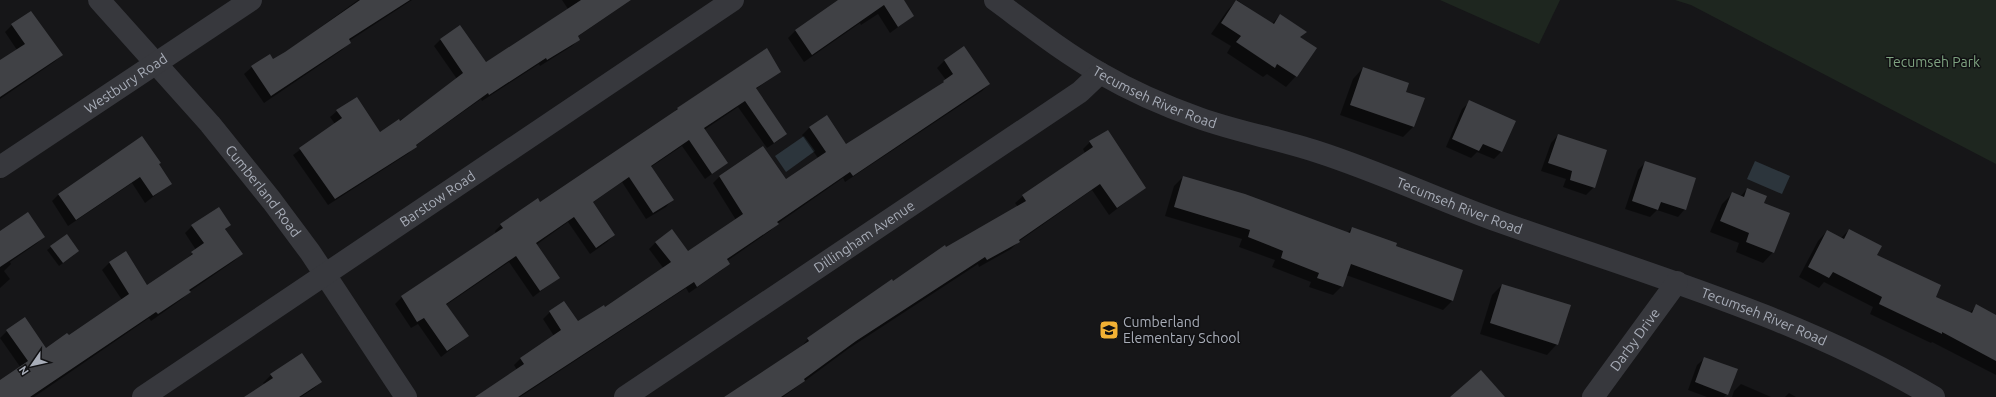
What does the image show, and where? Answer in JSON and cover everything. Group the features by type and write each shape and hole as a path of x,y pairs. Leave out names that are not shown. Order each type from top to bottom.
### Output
{"street":[{"name":"Cumberland Road","path":"99,0 210,124 272,201 310,252 406,397"},
{"name":"Westbury Road","path":"0,167 251,0"},
{"name":"Barstow Road","path":"143,397 733,0"},
{"name":"Tecumseh River Road","path":"995,0 1037,32 1100,73 1148,97 1200,118 1319,152 1499,222 1677,282 1751,309 1847,351 1934,397"},
{"name":"Dillingham Avenue","path":"625,397 1074,97 1100,73"},
{"name":"Darby Drive","path":"1592,397 1677,282"}],"green space":[{"path":"1440,0 1560,0 1539,44"},
{"name":"Tecumseh Park","path":"1675,0 1996,0 1996,164 1691,5"}],"shaded area":[{"path":"804,136 815,151 786,172 775,156"},
{"path":"1755,161 1790,176 1782,194 1747,179"}],"building":[{"path":"360,0 410,0 349,39 351,43 271,96 251,66 270,54 273,59 285,52"},
{"path":"581,0 631,0 578,36 580,40 547,60 546,58 489,95 488,93 416,145 417,147 335,199 299,148 342,118 336,110 357,97 380,132 399,119 400,121 463,73 440,39 460,25 486,62"},
{"path":"838,0 904,0 914,16 898,27 884,5 812,55 795,30"},
{"path":"1236,0 1274,24 1280,14 1307,32 1300,37 1317,48 1297,77 1277,64 1275,68 1236,42 1241,36 1221,23"},
{"path":"31,11 63,55 0,97 0,60 25,44 11,24"},
{"path":"964,46 990,84 853,176 850,172 777,222 779,224 727,259 730,264 697,287 694,282 518,397 475,397 524,364 520,358 561,330 549,311 564,301 578,321 604,305 605,307 671,262 655,242 672,229 688,251 743,214 719,176 763,146 786,179 826,152 809,127 827,115 846,144 944,82 943,81 953,74 944,60"},
{"path":"767,48 781,72 756,88 787,134 774,143 745,101 704,128 728,163 712,174 689,140 651,166 674,200 653,213 629,177 593,202 615,235 596,248 574,217 536,243 560,278 540,291 516,256 446,304 469,336 447,351 424,318 417,322 401,296 503,228 500,224 538,198 540,202"},
{"path":"1363,67 1409,83 1406,92 1425,98 1414,127 1350,105"},
{"path":"1469,100 1516,121 1502,152 1483,144 1479,151 1452,139"},
{"path":"1108,130 1146,188 1117,208 1100,184 1019,240 1020,242 987,260 985,257 856,341 804,379 805,381 781,397 724,397 809,341 807,338 892,279 893,281 945,245 946,247 1026,201 1022,195 1093,147 1089,141"},
{"path":"1558,134 1607,150 1595,188 1570,180 1572,171 1548,163"},
{"path":"142,136 161,163 159,164 172,184 153,196 140,177 76,220 58,194"},
{"path":"1645,161 1696,178 1686,210 1661,202 1658,210 1632,201"},
{"path":"1183,176 1245,194 1350,233 1352,227 1397,243 1396,246 1463,270 1453,301 1351,264 1343,287 1317,278 1319,273 1281,258 1283,251 1248,237 1250,230 1174,207"},
{"path":"1747,188 1767,196 1764,203 1790,213 1774,253 1746,242 1749,233 1720,221 1732,192 1744,197"},
{"path":"219,207 231,225 225,229 243,254 189,290 191,292 158,314 156,312 30,397 0,397 0,380 28,361 6,330 25,317 46,348 67,333 69,335 129,294 109,262 126,251 147,285 193,254 191,252 204,243 191,225"},
{"path":"28,212 45,237 0,267 0,231"},
{"path":"1849,229 1882,246 1877,255 1941,285 1936,297 1972,313 1976,304 1996,315 1996,361 1942,332 1942,334 1879,304 1882,297 1833,272 1829,278 1808,267 1827,230 1844,239"},
{"path":"67,234 79,251 63,263 50,246"},
{"path":"1502,284 1571,305 1558,345 1490,323"},
{"path":"302,353 322,382 299,397 244,397 273,378 270,374"},
{"path":"1704,357 1738,369 1728,395 1695,382"},
{"path":"1481,370 1505,397 1450,397"}],"place":[{"name":"Cumberland Elementary School","path":"1109,330"}]}
